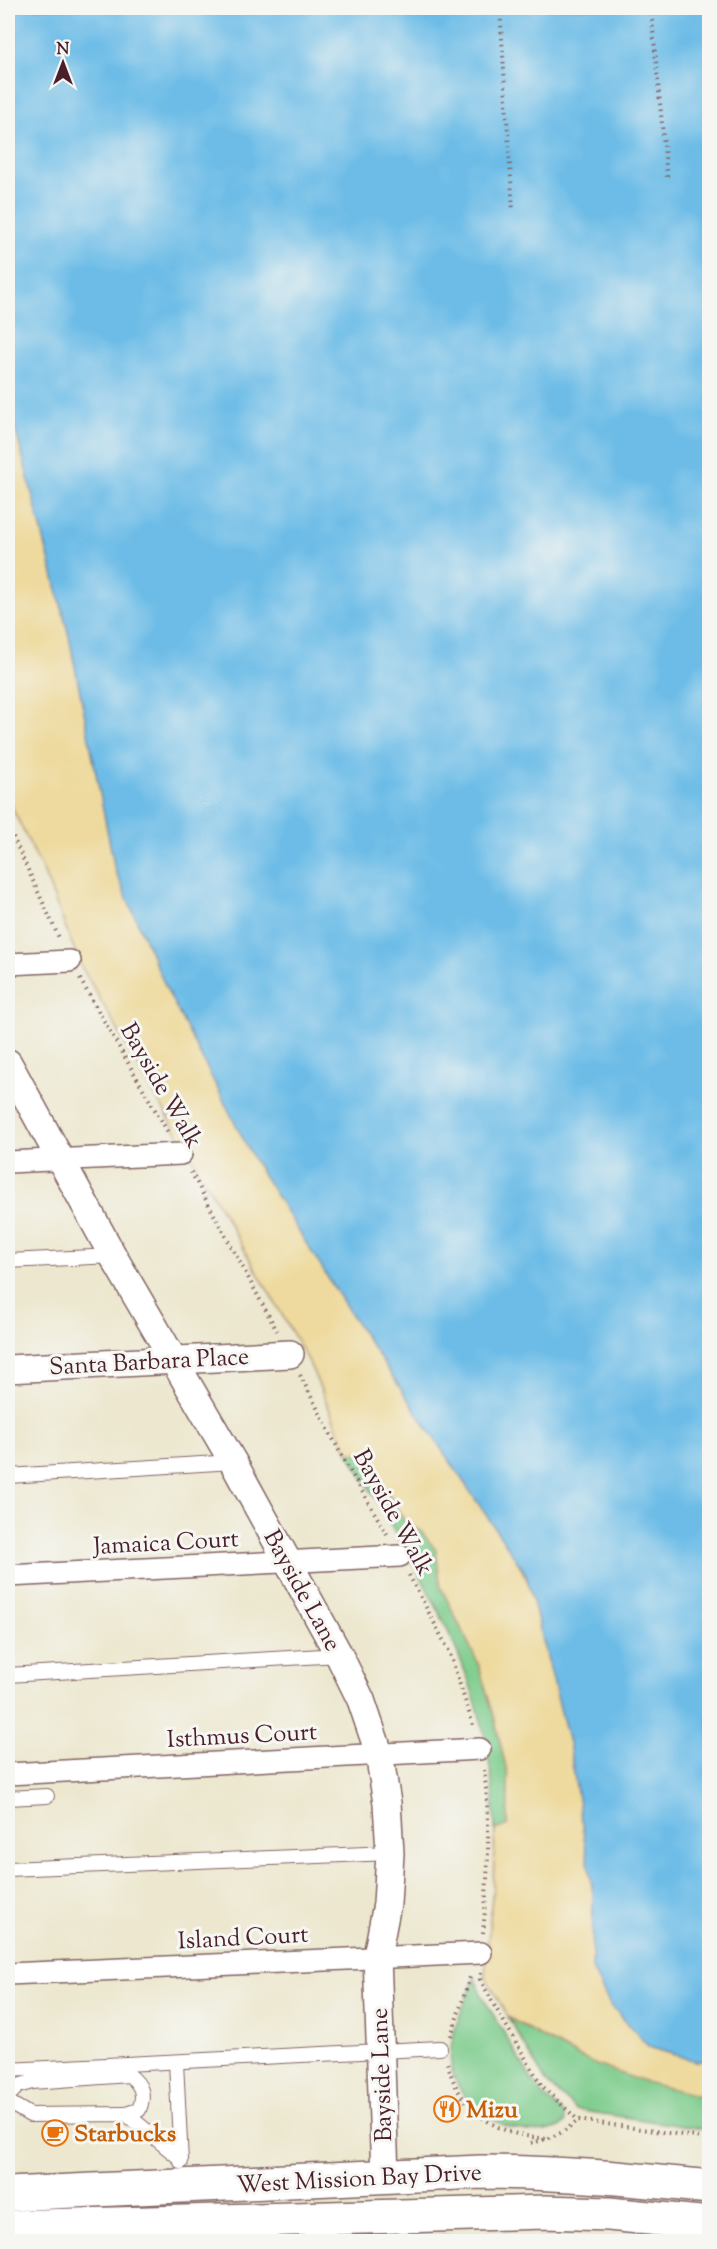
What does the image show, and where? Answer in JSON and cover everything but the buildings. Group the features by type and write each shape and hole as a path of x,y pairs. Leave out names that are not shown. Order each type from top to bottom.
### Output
{"main road":[{"name":"West Mission Bay Drive","path":"8,2194 182,2172 385,2175 538,2172 608,2176 710,2187"},
{"path":"545,2212 564,2196 600,2191 606,2184 608,2176"},
{"name":"West Mission Bay Drive","path":"9,2222 545,2212 609,2214 710,2224"}],"street":[{"path":"8,964 70,961"},
{"name":"Bayside Lane","path":"8,1063 113,1256 233,1462 339,1655 361,1700 379,1753 387,1803 390,1853 387,1904 377,1956 385,2175"},
{"path":"8,1162 181,1154"},
{"name":"Santa Barbara Place","path":"8,1369 290,1354"},
{"name":"Jamaica Court","path":"8,1576 400,1556"},
{"name":"Isthmus Court","path":"8,1774 480,1749"},
{"name":"Island Court","path":"8,1974 481,1953"}],"lane":[{"path":"8,1261 113,1256"},
{"path":"8,1476 233,1462"},
{"path":"8,1675 339,1655"},
{"path":"8,1798 47,1796"},
{"path":"8,1869 390,1853"},
{"path":"8,2070 446,2048"},
{"path":"176,2062 182,2172"},
{"path":"8,2096 18,2086 32,2082 129,2075 139,2083 143,2099 139,2110 126,2114 30,2115 8,2103"},
{"path":"126,2114 182,2172"}],"path":[{"path":"500,8 513,211"},
{"path":"651,8 667,177"},
{"name":"Bayside Walk","path":"8,826 70,961 181,1154 290,1354 346,1464 400,1556 449,1651 480,1749 489,1805 488,1879 480,1979 542,2086 578,2120"},
{"path":"481,1953 472,1970 446,2048 450,2075 459,2094 486,2121 520,2135 549,2139"},
{"path":"530,2144 549,2139 567,2130 578,2120 710,2139"}],"green space":[{"path":"348,1452 361,1453 372,1465 405,1522 421,1531 436,1550 441,1587 478,1663 494,1716 508,1776 508,1825 495,1830 490,1771 483,1727 468,1678 454,1644 421,1578"},
{"path":"475,1978 482,1996 532,2080 544,2096 564,2114 565,2123 560,2126 545,2131 515,2129 486,2115 463,2094 455,2080 450,2055 454,2032"},
{"path":"508,2017 561,2048 608,2069 709,2098 709,2130 577,2110 546,2082"},
{"path":"247,2237 472,2237 516,2241 242,2242"}],"sand":[{"path":"8,338 443,1413 543,1612 709,2011 709,2098 644,2082 594,2064 547,2040 508,2017 485,1976 493,1886 495,1830 508,1825 508,1776 494,1716 478,1663 441,1587 436,1550 421,1531 405,1522 372,1465 361,1453 348,1452 308,1360 81,966 44,873 8,799"}],"water":[{"path":"8,8 709,8 709,2060 695,2061 649,2047 609,2003 592,1969 593,1893 569,1743 526,1574 359,1327 255,1162 166,988 115,870 69,636 8,407"}],"place":[{"name":"Mizu","path":"447,2109"},
{"name":"Starbucks","path":"55,2133"}]}
